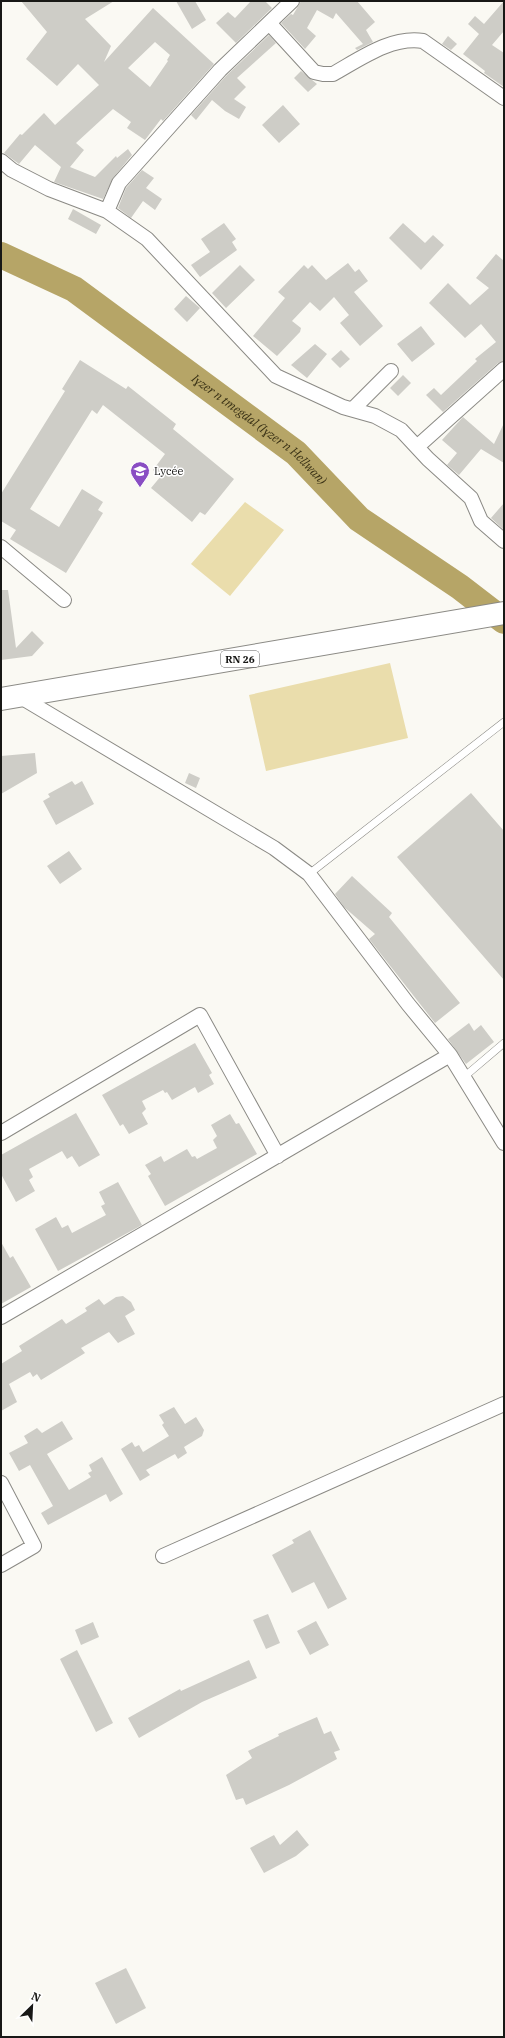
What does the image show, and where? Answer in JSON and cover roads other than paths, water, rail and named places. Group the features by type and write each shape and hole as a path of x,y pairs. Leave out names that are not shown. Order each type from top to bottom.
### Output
{"main road":[{"name":"RN 26","path":"10,698 504,613"}],"street":[{"path":"107,211 119,183 220,70 270,24 292,1"},
{"path":"270,24 314,72 333,74 396,41 410,39 423,41 504,98"},
{"path":"1,161 12,170 49,189 107,211 147,239 276,376 343,407 375,416 401,430 418,446 428,459 471,498 481,522 504,541"},
{"path":"418,446 504,369"},
{"path":"353,409 391,371"},
{"path":"1,547 64,600"},
{"path":"10,698 274,848 309,874 408,1004 450,1055 504,1143"},
{"path":"1,1133 200,1015 278,1156"},
{"path":"1,1317 450,1055"},
{"path":"163,1556 504,1404"},
{"path":"1,1483 34,1546 1,1565"}],"lane":[{"path":"309,874 504,722"},
{"path":"464,1077 504,1043"}],"waterway":[{"name":"Iɣzer n tmegdal (Iɣzer n Hellwan)","path":"1,255 74,289 296,453 359,519 460,587 504,621"}],"place":[{"name":"Lycée","path":"140,488"}]}
